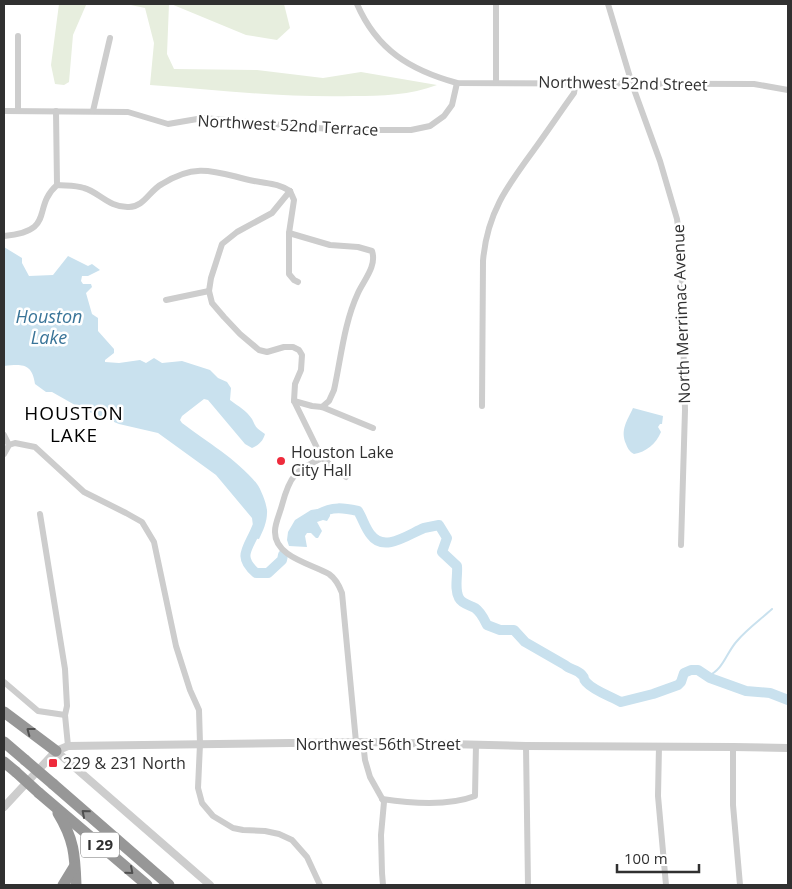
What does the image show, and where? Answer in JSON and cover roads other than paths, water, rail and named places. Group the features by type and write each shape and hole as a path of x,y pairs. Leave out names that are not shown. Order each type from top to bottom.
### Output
{"highway":[{"path":"4,712 56,751"},
{"name":"I 29","path":"4,742 169,885"},
{"name":"I 29","path":"4,762 147,885"},
{"path":"53,805 71,836 76,885"},
{"path":"63,885 75,865"}],"street":[{"name":"Northwest 52nd Street","path":"357,4 370,29 389,50 422,72 457,83 754,84 788,90"},
{"path":"496,4 496,82"},
{"name":"North Merrimac Avenue","path":"608,4 632,84 660,161 677,219 682,251 685,410 681,545"},
{"path":"18,36 18,111"},
{"path":"93,111 110,38"},
{"path":"482,406 483,261 490,222 505,189 574,93 576,82"},
{"name":"Northwest 52nd Terrace","path":"4,111 136,113 168,124 203,118 341,130 411,130 430,126 444,116 452,105 457,83"},
{"path":"4,236 17,235 31,230 39,222 52,190 57,185 56,111"},
{"path":"57,185 85,188 101,199 119,207 124,207 140,205 148,194 161,184 178,175 200,170 216,170 254,181 278,184 290,192 294,200 289,234 289,274 298,282"},
{"path":"290,192 272,213 237,232 222,244 211,278 209,291 212,302 240,334 259,350 267,352 284,347 293,347 299,350 302,355 302,370 295,384 294,401 322,458 346,476"},
{"path":"289,234 330,245 358,247 372,251 374,257 372,267 358,292 350,313 334,390 329,401 322,407"},
{"path":"166,300 209,291"},
{"path":"294,401 322,407 372,428"},
{"path":"4,435 9,446"},
{"path":"4,454 9,446 15,442 35,447 84,492 142,522 154,542 176,646 190,690 199,710 198,788 202,803 218,820 237,830 265,831 279,834 292,840 307,857 320,885"},
{"path":"322,458 299,470 287,487 275,532 281,548 290,555 330,575 338,582 342,593 360,742 370,777 382,798 384,806 381,835 384,885"},
{"path":"40,514 65,669 67,706 65,716 68,746"},
{"path":"4,682 38,711 65,716"},
{"name":"Northwest 56th Street","path":"5,802 56,751 68,746 360,742 526,746 788,748"},
{"path":"382,798 400,801 462,801 475,796 476,744"},
{"name":"Northwest 56th Street","path":"771,747 788,744"},
{"path":"526,746 528,885"},
{"path":"659,746 658,796 666,885"},
{"path":"733,747 734,805 740,885"},
{"path":"56,751 210,885"}],"water":[{"name":"Houston Lake","path":"4,247 22,258 22,263 29,276 53,275 68,256 88,266 92,264 100,270 88,276 82,276 81,281 83,284 91,284 92,287 86,293 92,314 98,318 98,331 114,349 114,353 105,362 119,363 140,360 146,363 154,358 162,363 182,361 210,370 218,378 227,382 231,388 230,400 248,414 257,428 265,434 259,444 252,448 245,444 208,400 204,399 182,416 180,420 232,459 259,486 264,498 267,516 259,539 253,538 250,535 253,526 252,518 216,475 158,433 119,424 82,409 52,392 46,392 35,384 34,377 25,366 4,366"},
{"path":"633,408 663,416 662,424 658,427 661,432 653,444 634,454 627,447 624,439 625,426"},
{"path":"330,509 330,516 327,521 317,522 322,531 318,538 311,533 307,533 305,536 307,547 289,546 287,540 288,532 295,520 311,510"}],"waterway":[{"path":"319,514 338,508 358,511 371,535 376,540 383,542 404,538 424,528 439,525 447,538 442,552 457,566 457,590 460,600 477,610 487,625 500,630 514,630 525,642 580,673 593,688 621,702 678,685 684,673 691,670 698,670 710,678 746,691 770,693 788,700"},
{"path":"257,527 245,557 250,567 256,573 268,573 282,560 283,555"},
{"path":"708,676 718,669 741,637 772,609"}],"place":[{"name":"Houston Lake City Hall","path":"281,461"},
{"name":"229 & 231 North","path":"53,763"}],"district":[{"name":"HOUSTON LAKE","path":"74,424"}]}
